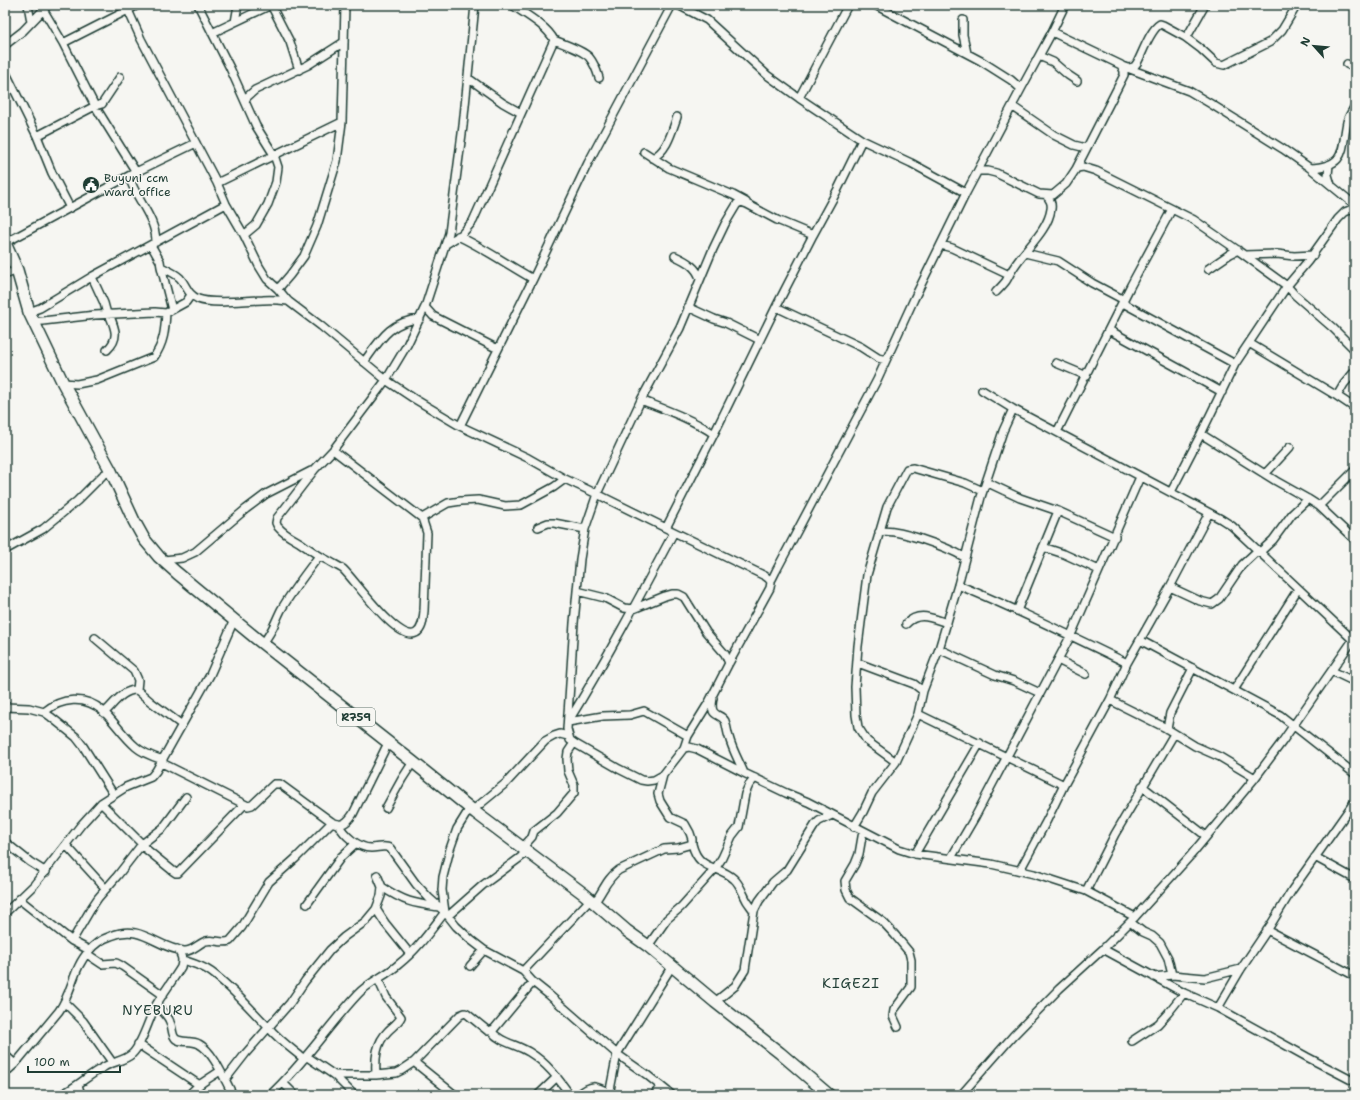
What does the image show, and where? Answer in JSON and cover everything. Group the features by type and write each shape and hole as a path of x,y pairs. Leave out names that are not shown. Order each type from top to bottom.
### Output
{"main road":[{"name":"R759","path":"5,243 17,270 32,317 63,383 111,471 144,539 164,560 177,573 234,620 388,743 524,850 584,894 627,931 648,946 715,1002 780,1053 829,1095"}],"street":[{"path":"28,5 31,22"},
{"path":"63,43 138,5"},
{"path":"198,5 230,68 256,126 274,154 278,167 276,182 268,204 256,225 244,235"},
{"path":"235,22 238,5"},
{"path":"212,33 271,5 290,42 299,70"},
{"path":"278,288 304,256 317,226 337,161 342,122 345,5"},
{"path":"333,450 422,518 427,533 424,611 420,630 415,634 405,633 396,626 372,604 343,569 319,556 286,534 278,528 276,523 285,508 315,469 333,450 386,380 408,345 425,307 450,233 475,5"},
{"path":"512,5 546,29 552,35 554,40 583,52 589,57 593,62 599,78"},
{"path":"460,426 533,279 588,163 672,5"},
{"path":"678,5 707,20 767,75 862,140 911,163 966,193"},
{"path":"799,98 848,5"},
{"path":"874,5 967,53 1012,80 1021,89"},
{"path":"769,579 772,578 776,571 877,380 966,193 1065,5"},
{"path":"1185,37 1188,35 1205,5"},
{"path":"1126,67 1134,67 1152,33 1160,24 1185,37 1201,48 1216,63 1224,65 1270,42 1282,30 1297,5"},
{"path":"5,45 23,31 46,8 96,106 136,172"},
{"path":"128,10 141,39 259,266 267,279 278,288 288,301 321,326 386,380 460,426 528,458 565,479 755,570 769,579 771,582 770,588 728,663 714,694 688,736 684,748 664,775 658,794 660,801 670,817 685,824 690,833 696,855 705,865 721,870 733,878 737,882 754,911"},
{"path":"963,20 963,35 967,53"},
{"path":"1052,32 1126,67 1189,91 1283,149 1310,168 1355,205"},
{"path":"446,244 470,225 478,211 554,40"},
{"path":"245,101 247,97 255,90 299,70 344,42"},
{"path":"1039,56 1054,62 1077,81"},
{"path":"1347,64 1355,68"},
{"path":"978,171 996,173 1039,194 1054,195 1066,184 1077,168 1124,75 1126,67"},
{"path":"5,71 37,136 52,173 70,208"},
{"path":"37,136 102,104 120,78"},
{"path":"468,78 503,103 521,113"},
{"path":"1310,168 1323,167 1336,160 1340,154 1346,136 1348,119 1355,105"},
{"path":"1012,106 1054,135 1085,151"},
{"path":"652,158 659,154 664,148 677,117"},
{"path":"217,183 342,122"},
{"path":"666,528 812,235 838,189 862,140"},
{"path":"5,243 136,172 196,143"},
{"path":"1085,151 1084,162 1088,168"},
{"path":"644,152 669,168 738,197 747,204"},
{"path":"1329,165 1328,175 1331,185"},
{"path":"1077,168 1088,168 1104,174 1194,220 1287,286 1355,350"},
{"path":"63,383 77,384 97,380 154,357 163,341 169,311 160,261 153,244 155,232 149,216 138,195 134,191 129,176"},
{"path":"996,292 1040,233 1050,214 1051,203 1046,195"},
{"path":"568,722 567,712 577,592 585,529 597,494 641,400 680,328 713,250 733,210 737,204 741,202 812,235"},
{"path":"32,317 40,308 92,277 226,204"},
{"path":"1171,492 1235,364 1287,286 1313,255 1338,219 1345,212 1355,208"},
{"path":"1057,432 1087,376 1123,301 1172,209"},
{"path":"458,236 472,242 504,263 533,279"},
{"path":"941,245 952,248 1009,276"},
{"path":"1208,269 1238,250"},
{"path":"1026,253 1051,258 1058,261 1092,284 1235,364"},
{"path":"1245,255 1313,255"},
{"path":"675,256 692,266 699,275 700,279"},
{"path":"161,267 179,278 191,295 205,301 288,301"},
{"path":"5,275 17,270"},
{"path":"92,277 115,330 113,342 107,350"},
{"path":"32,317 169,311 186,302 191,295"},
{"path":"425,307 433,316 498,349"},
{"path":"688,307 726,323 760,340"},
{"path":"776,307 861,347 878,358 886,360"},
{"path":"364,362 382,336 388,331 398,324 420,319"},
{"path":"1109,330 1222,392"},
{"path":"1249,343 1338,396 1355,408"},
{"path":"1056,363 1087,376"},
{"path":"1338,396 1344,384 1355,371"},
{"path":"961,1095 1013,1036 1059,989 1103,949 1132,919 1206,836 1255,778 1294,726 1354,638 1298,589 1232,526 1171,492 1013,409 982,390"},
{"path":"641,400 680,415 706,428 714,434"},
{"path":"854,827 872,794 896,762 918,714 923,691 939,649 958,585 964,557 983,491 1003,431 1013,409"},
{"path":"1201,434 1319,506 1355,540"},
{"path":"1265,474 1290,447"},
{"path":"896,762 867,741 858,727 855,690 866,574 887,508 907,469 913,468 965,483 983,491"},
{"path":"164,560 182,558 195,552 246,508 266,494 315,469"},
{"path":"1319,506 1355,470"},
{"path":"5,550 43,529 77,501 103,475 111,471"},
{"path":"951,858 975,817 1071,636 1140,477"},
{"path":"422,518 448,503 461,501 478,500 505,506 521,505 554,487 565,479"},
{"path":"986,482 1020,498 1058,511 1115,537"},
{"path":"1170,587 1200,601 1212,604 1219,599 1242,565 1273,540 1292,514 1308,499"},
{"path":"1017,611 1058,511"},
{"path":"1020,870 1110,700 1127,663 1170,587 1209,513"},
{"path":"538,527 548,523 554,523 585,529"},
{"path":"880,532 888,531 928,541 944,546 964,557"},
{"path":"664,775 654,780 647,781 641,780 619,769 570,740 566,726 594,680 674,532"},
{"path":"1043,547 1064,554 1099,570"},
{"path":"263,643 272,633 281,610 319,556"},
{"path":"958,585 990,598 1127,663"},
{"path":"1234,690 1298,589"},
{"path":"577,592 605,598 624,608 633,609 672,594 678,594 684,597 706,632 725,654 728,663"},
{"path":"906,624 915,617 921,616 946,623"},
{"path":"6,911 46,872 80,825 101,803 126,787 151,777 163,762 210,675 234,620"},
{"path":"95,638 134,671 138,680 137,690"},
{"path":"1140,640 1280,715 1355,774"},
{"path":"939,649 995,675 1014,681 1040,693"},
{"path":"1058,660 1086,674"},
{"path":"858,663 914,684 923,691"},
{"path":"1167,730 1170,713 1193,668"},
{"path":"1332,671 1355,682"},
{"path":"104,713 128,691 137,690 182,725"},
{"path":"714,694 712,704 713,710 715,714 724,719 729,738 744,773"},
{"path":"44,712 51,706 70,700 79,700 92,705 104,713 121,733 144,753 244,805 252,805 270,787 274,784 280,784 335,823 344,834 356,843 367,848 382,846 390,848 416,884 447,914 456,926 484,950 523,971 533,982 617,1054 672,1095"},
{"path":"1110,700 1195,746 1220,757 1255,778"},
{"path":"5,707 29,708 52,716 76,737 114,794"},
{"path":"568,722 603,716 630,715 644,711 688,736"},
{"path":"918,714 1064,785"},
{"path":"447,914 442,890 443,877 457,829 471,809 506,783 545,741 560,734 568,736"},
{"path":"1086,891 1115,834 1174,734"},
{"path":"5,1073 59,1012 65,1003 73,979 88,952 101,940 124,931 134,932 165,945 188,951 208,940 222,942 230,941 242,927 269,882 335,823 344,824 348,821 353,814 388,743"},
{"path":"270,1095 305,1058 347,1006 362,990 398,965 447,914 521,858 534,831 557,813 574,793 574,781 568,772 567,759 568,752 574,743"},
{"path":"915,854 980,743"},
{"path":"684,748 689,747 697,749 744,773 808,802 899,849 915,854 991,864 1020,870 1086,891 1132,919 1143,932 1152,936 1160,944 1168,958 1172,975"},
{"path":"386,808 413,762"},
{"path":"648,946 667,919 681,907 715,869 732,836 739,827 745,794 749,785 755,778"},
{"path":"1142,786 1206,836"},
{"path":"72,941 92,907 141,844 162,828 186,797"},
{"path":"101,803 141,844 176,873 178,873 244,805"},
{"path":"1218,1008 1241,969 1292,890 1354,803"},
{"path":"715,1002 736,986 746,970 754,911 758,901 773,882 787,870 815,825 819,821 832,815"},
{"path":"862,831 859,854 845,881 846,890 850,898 883,922 909,952 911,960 911,987 894,1010 893,1016 898,1027"},
{"path":"5,842 30,862 46,872"},
{"path":"307,904 341,857 356,843"},
{"path":"523,971 592,902 600,896 607,881 613,874 664,849 678,848 692,844"},
{"path":"66,845 90,874 106,889"},
{"path":"1315,857 1355,879"},
{"path":"225,1080 246,1053 290,1003 305,981 330,950 344,937 366,921 376,910 381,896 382,887 377,875"},
{"path":"382,887 402,900 411,903 439,907"},
{"path":"19,899 102,964 116,963 122,966 163,995"},
{"path":"376,910 410,954"},
{"path":"1267,930 1355,976"},
{"path":"60,1095 78,1085 87,1077 112,1062 126,1058 132,1054 156,1005 181,967 183,960 177,949"},
{"path":"1103,949 1184,993 1218,1008 1355,1082"},
{"path":"470,966 484,950"},
{"path":"183,960 211,972 249,1007 269,1028 305,1058 334,1075 354,1095"},
{"path":"578,1095 591,1086 602,1089 609,1094 617,1054 672,966"},
{"path":"1154,977 1172,975 1205,978 1241,969"},
{"path":"376,1075 376,1050 385,1034 399,1021 401,1016 386,997 378,980"},
{"path":"491,1031 533,982"},
{"path":"1132,1041 1158,1024 1184,993"},
{"path":"65,1003 83,1021 112,1062"},
{"path":"156,1005 171,1022 174,1037 180,1041 194,1042 202,1046 210,1054 233,1095"},
{"path":"334,1075 376,1075 396,1073 414,1062 460,1014 463,1013 468,1014 499,1038 528,1051 540,1059 547,1065 570,1095"},
{"path":"138,1044 198,1084"},
{"path":"5,1055 14,1064"},
{"path":"414,1062 454,1095"},
{"path":"189,1095 198,1084 209,1079 220,1071"},
{"path":"538,1095 557,1077"},
{"path":"283,1083 295,1095"},
{"path":"78,1085 81,1095"},
{"path":"654,1095 661,1086"}],"place":[{"name":"Buyuni ccm ward office","path":"91,185"}],"district":[{"name":"KIGEZI","path":"851,983"},
{"name":"NYEBURU","path":"158,1010"}]}
